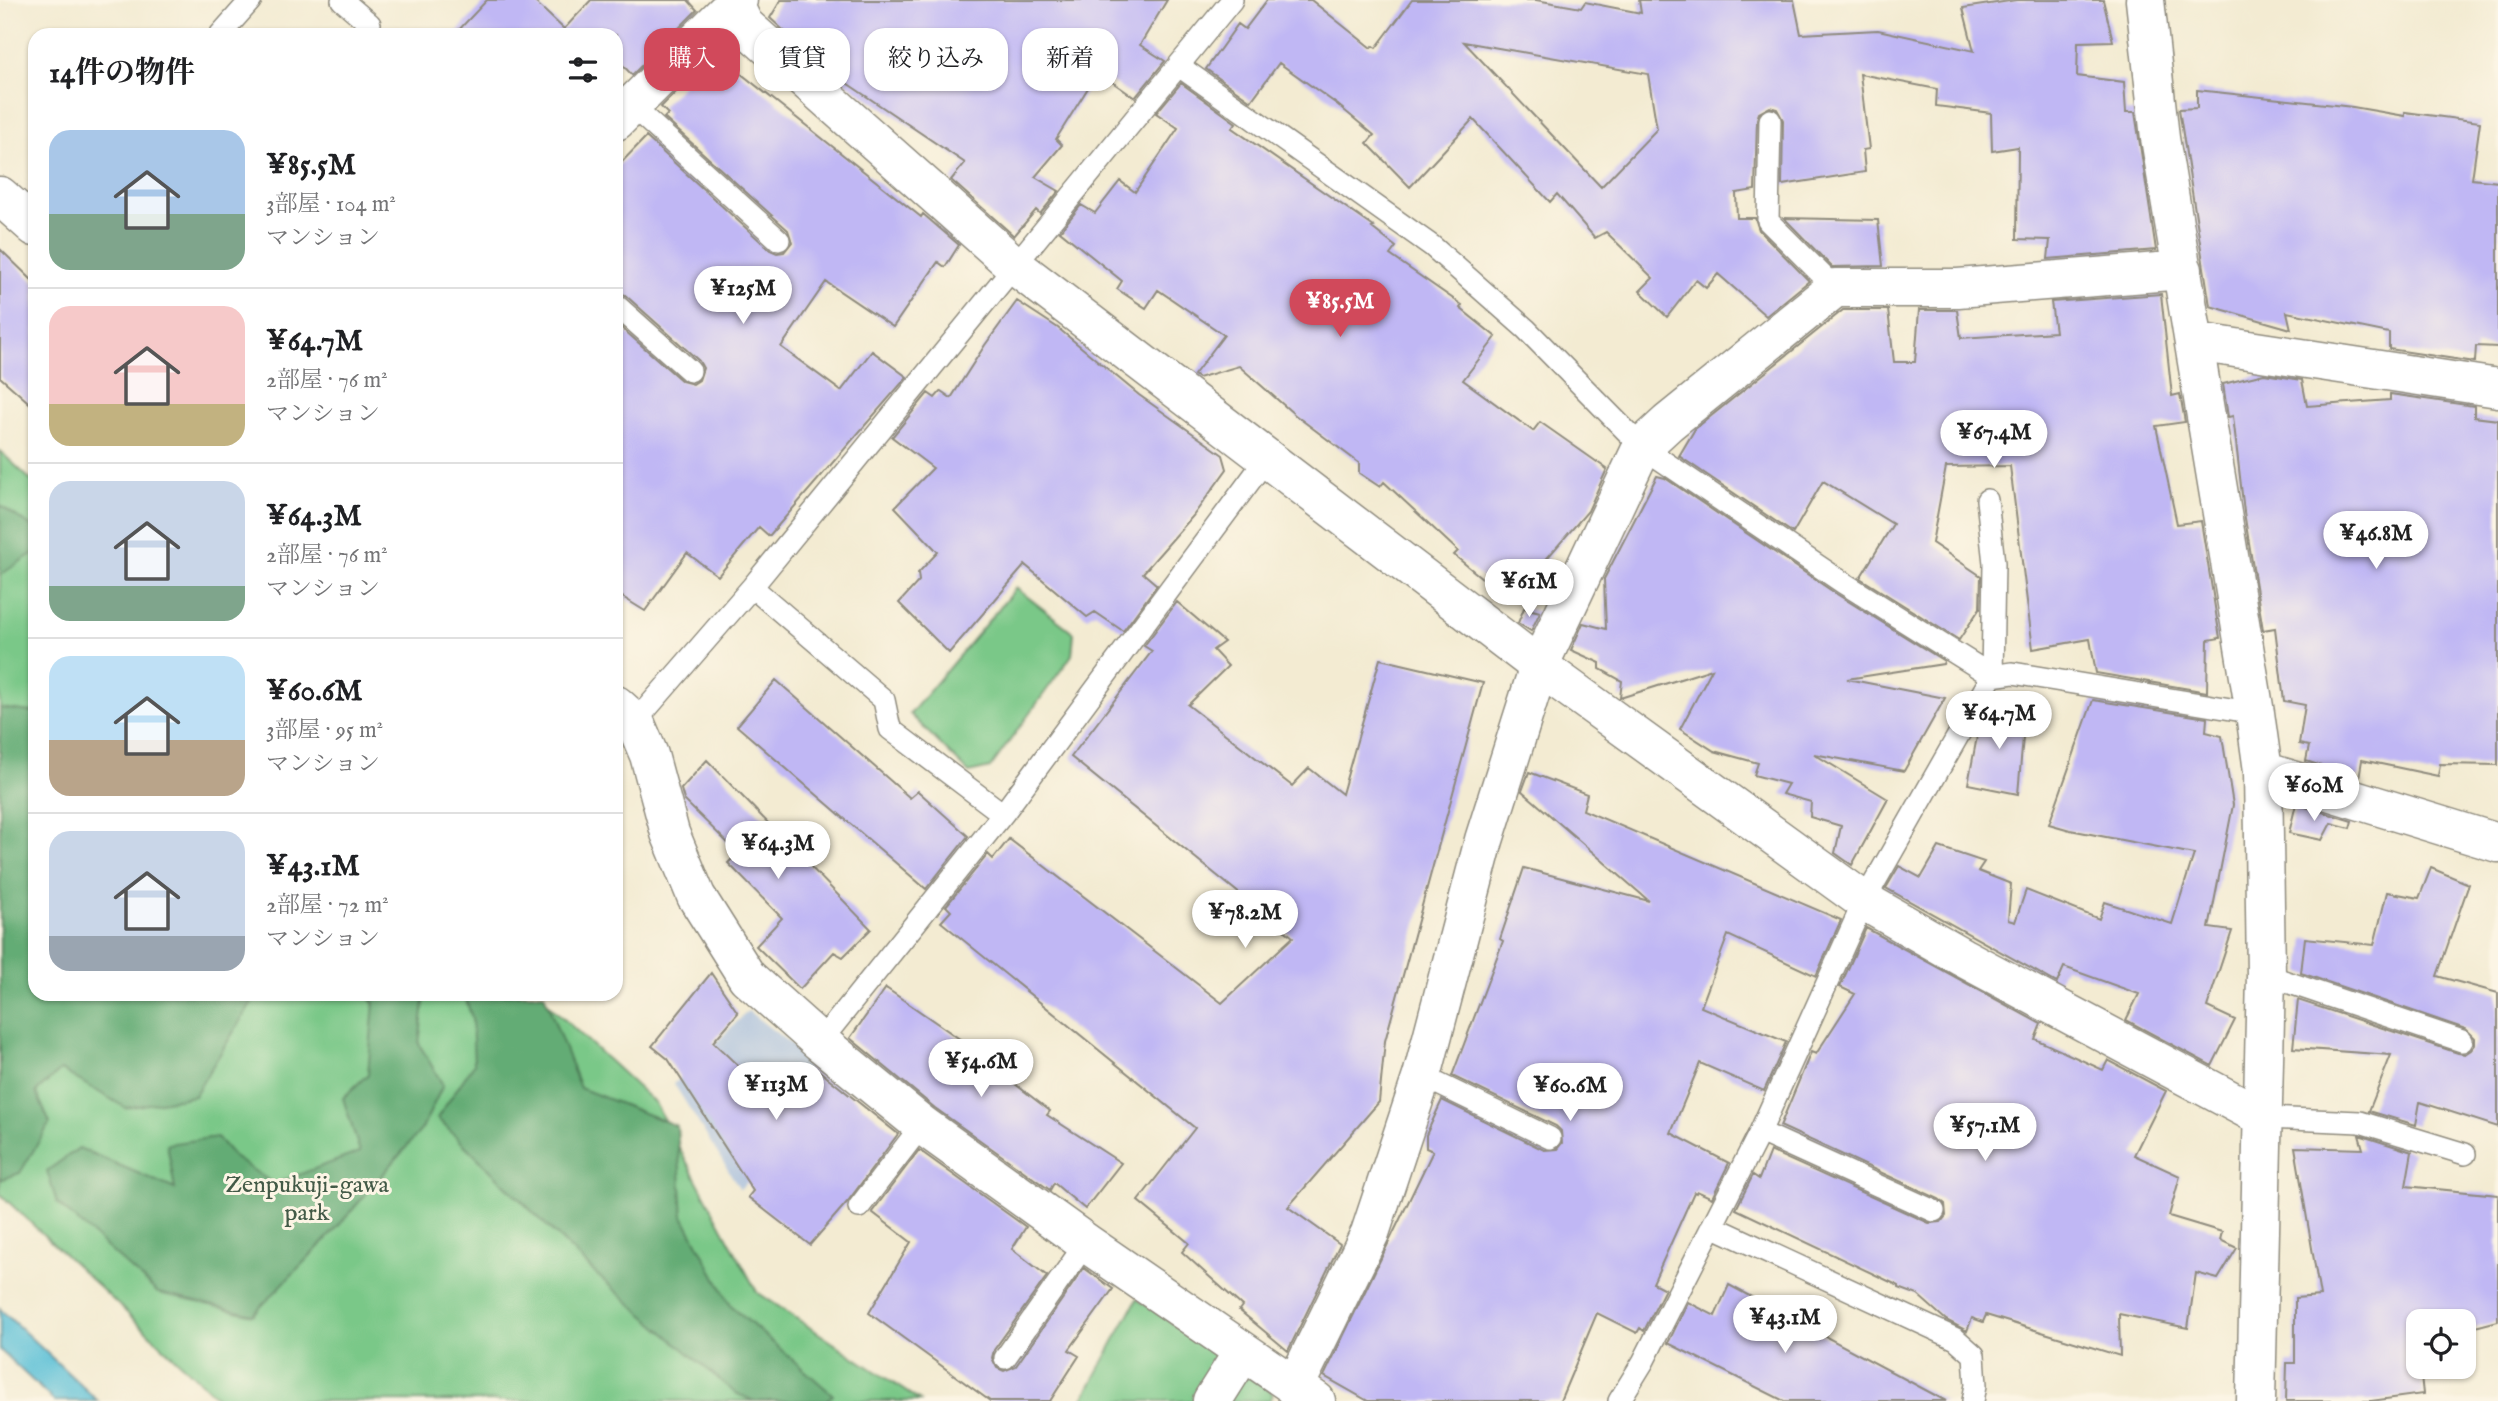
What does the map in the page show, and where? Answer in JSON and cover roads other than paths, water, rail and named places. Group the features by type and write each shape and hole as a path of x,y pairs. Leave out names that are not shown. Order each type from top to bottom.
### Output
{"street":[{"path":"2145,0 2160,138 2196,342 2263,771 2266,975 2256,1401"},
{"path":"624,114 735,1 744,25 1015,266 1539,666 1864,901 1962,957 2264,1118"},
{"path":"0,196 28,221"},
{"path":"625,714 649,755 670,834 696,896 747,977 820,1042 922,1125 1086,1243 1305,1394 1370,1233 1422,1076 1484,840 1539,666 1642,447 1835,288 1958,288 2183,270"},
{"path":"2196,342 2498,388"},
{"path":"2263,771 2498,843"},
{"path":"1212,1401 1243,1352"}],"lane":[{"path":"226,28 251,0"},
{"path":"342,0 370,24"},
{"path":"625,714 752,587 1232,0"},
{"path":"1179,66 1432,246 1526,328 1642,447 1842,582 1992,676 2012,673 2255,713"},
{"path":"624,114 779,240"},
{"path":"1770,120 1768,221 1835,288"},
{"path":"623,311 690,371"},
{"path":"820,1042 1003,814 1267,457"},
{"path":"1619,1401 1643,1362 1760,1132 1864,901 1992,676 1994,563 1987,500"},
{"path":"752,587 884,700 890,729 1003,814"},
{"path":"2266,975 2462,1041"},
{"path":"1422,1076 1550,1138"},
{"path":"2264,1118 2360,1122 2465,1154"},
{"path":"859,1207 922,1125"},
{"path":"1760,1132 1934,1211"},
{"path":"1712,1226 1956,1339 1974,1355 1976,1385 1973,1401"},
{"path":"1004,1358 1086,1243"}],"water":[{"path":"0,1309 98,1401 54,1401 0,1350"}],"park label":[{"name":"Zenpukuji-gawa park","path":"307,1198"}]}
